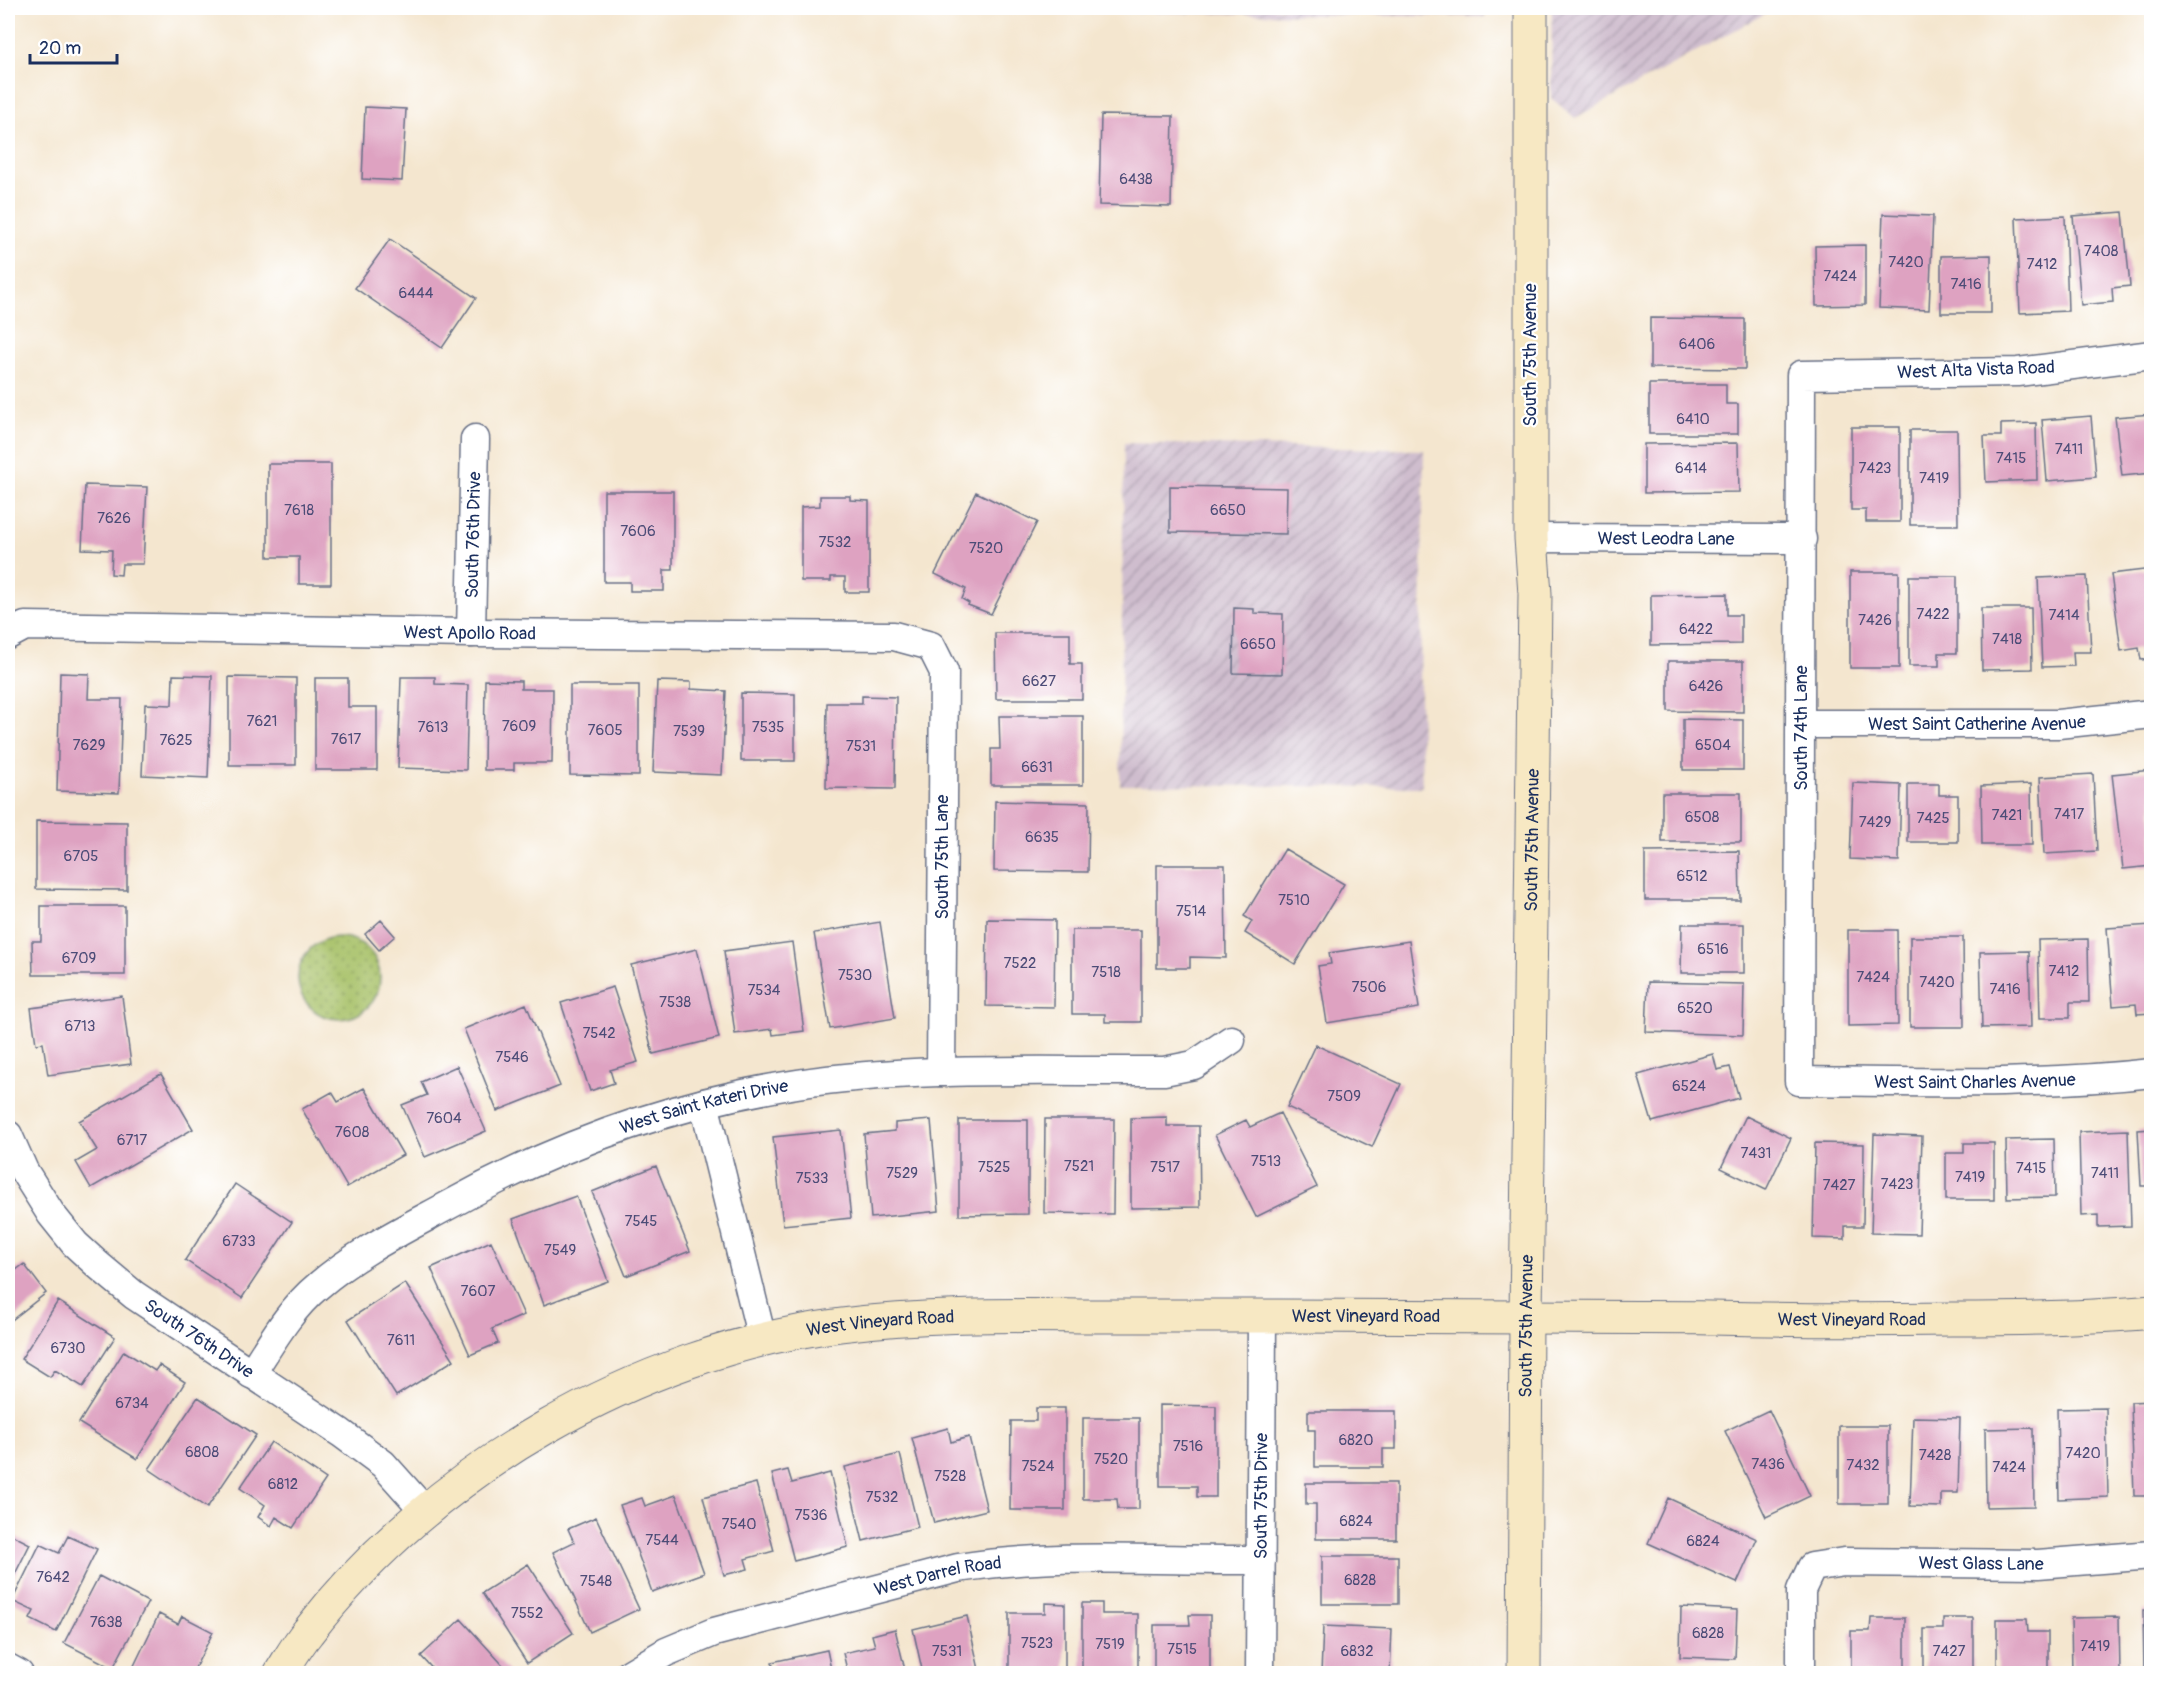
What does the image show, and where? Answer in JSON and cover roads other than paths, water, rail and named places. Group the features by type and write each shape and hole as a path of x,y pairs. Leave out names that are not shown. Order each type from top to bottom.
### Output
{"street":[{"name":"South 75th Avenue","path":"1524,1674 1526,1316 1536,594 1531,538 1532,8"},
{"name":"West Alta Vista Road","path":"1801,375 2018,372 2151,355"},
{"name":"South 74th Lane","path":"1799,1082 1801,375"},
{"name":"South 76th Drive","path":"471,633 475,439"},
{"name":"West Leodra Lane","path":"1531,538 1802,539"},
{"name":"West Apollo Road","path":"8,635 25,626 471,633 894,636 931,646"},
{"name":"South 75th Lane","path":"931,646 944,672 941,1072"},
{"name":"West Saint Catherine Avenue","path":"1801,724 2058,724 2151,714"},
{"name":"West Saint Kateri Drive","path":"251,1374 299,1305 345,1265 481,1187 614,1130 704,1102 797,1084 890,1074 1164,1071 1194,1065 1231,1040"},
{"name":"West Saint Charles Avenue","path":"1799,1082 2024,1082 2151,1074"},
{"path":"704,1102 762,1340"},
{"name":"South 76th Drive","path":"8,1135 24,1171 51,1214 75,1244 117,1282 341,1433 383,1464 425,1511"},
{"name":"West Vineyard Road","path":"425,1511 482,1466 592,1401 694,1359 762,1340 842,1325 972,1315 1526,1316 1816,1320 2030,1318 2151,1312"},
{"name":"South 75th Drive","path":"1260,1674 1262,1316"},
{"path":"280,1674 307,1633 365,1567 425,1511"},
{"name":"West Glass Lane","path":"1801,1674 1801,1590 1812,1567 1844,1562 2038,1564 2151,1555"},
{"name":"West Darrel Road","path":"629,1674 666,1652 714,1632 958,1568 996,1562 1040,1559 1261,1560"},
{"path":"8,1668 19,1674"}]}
